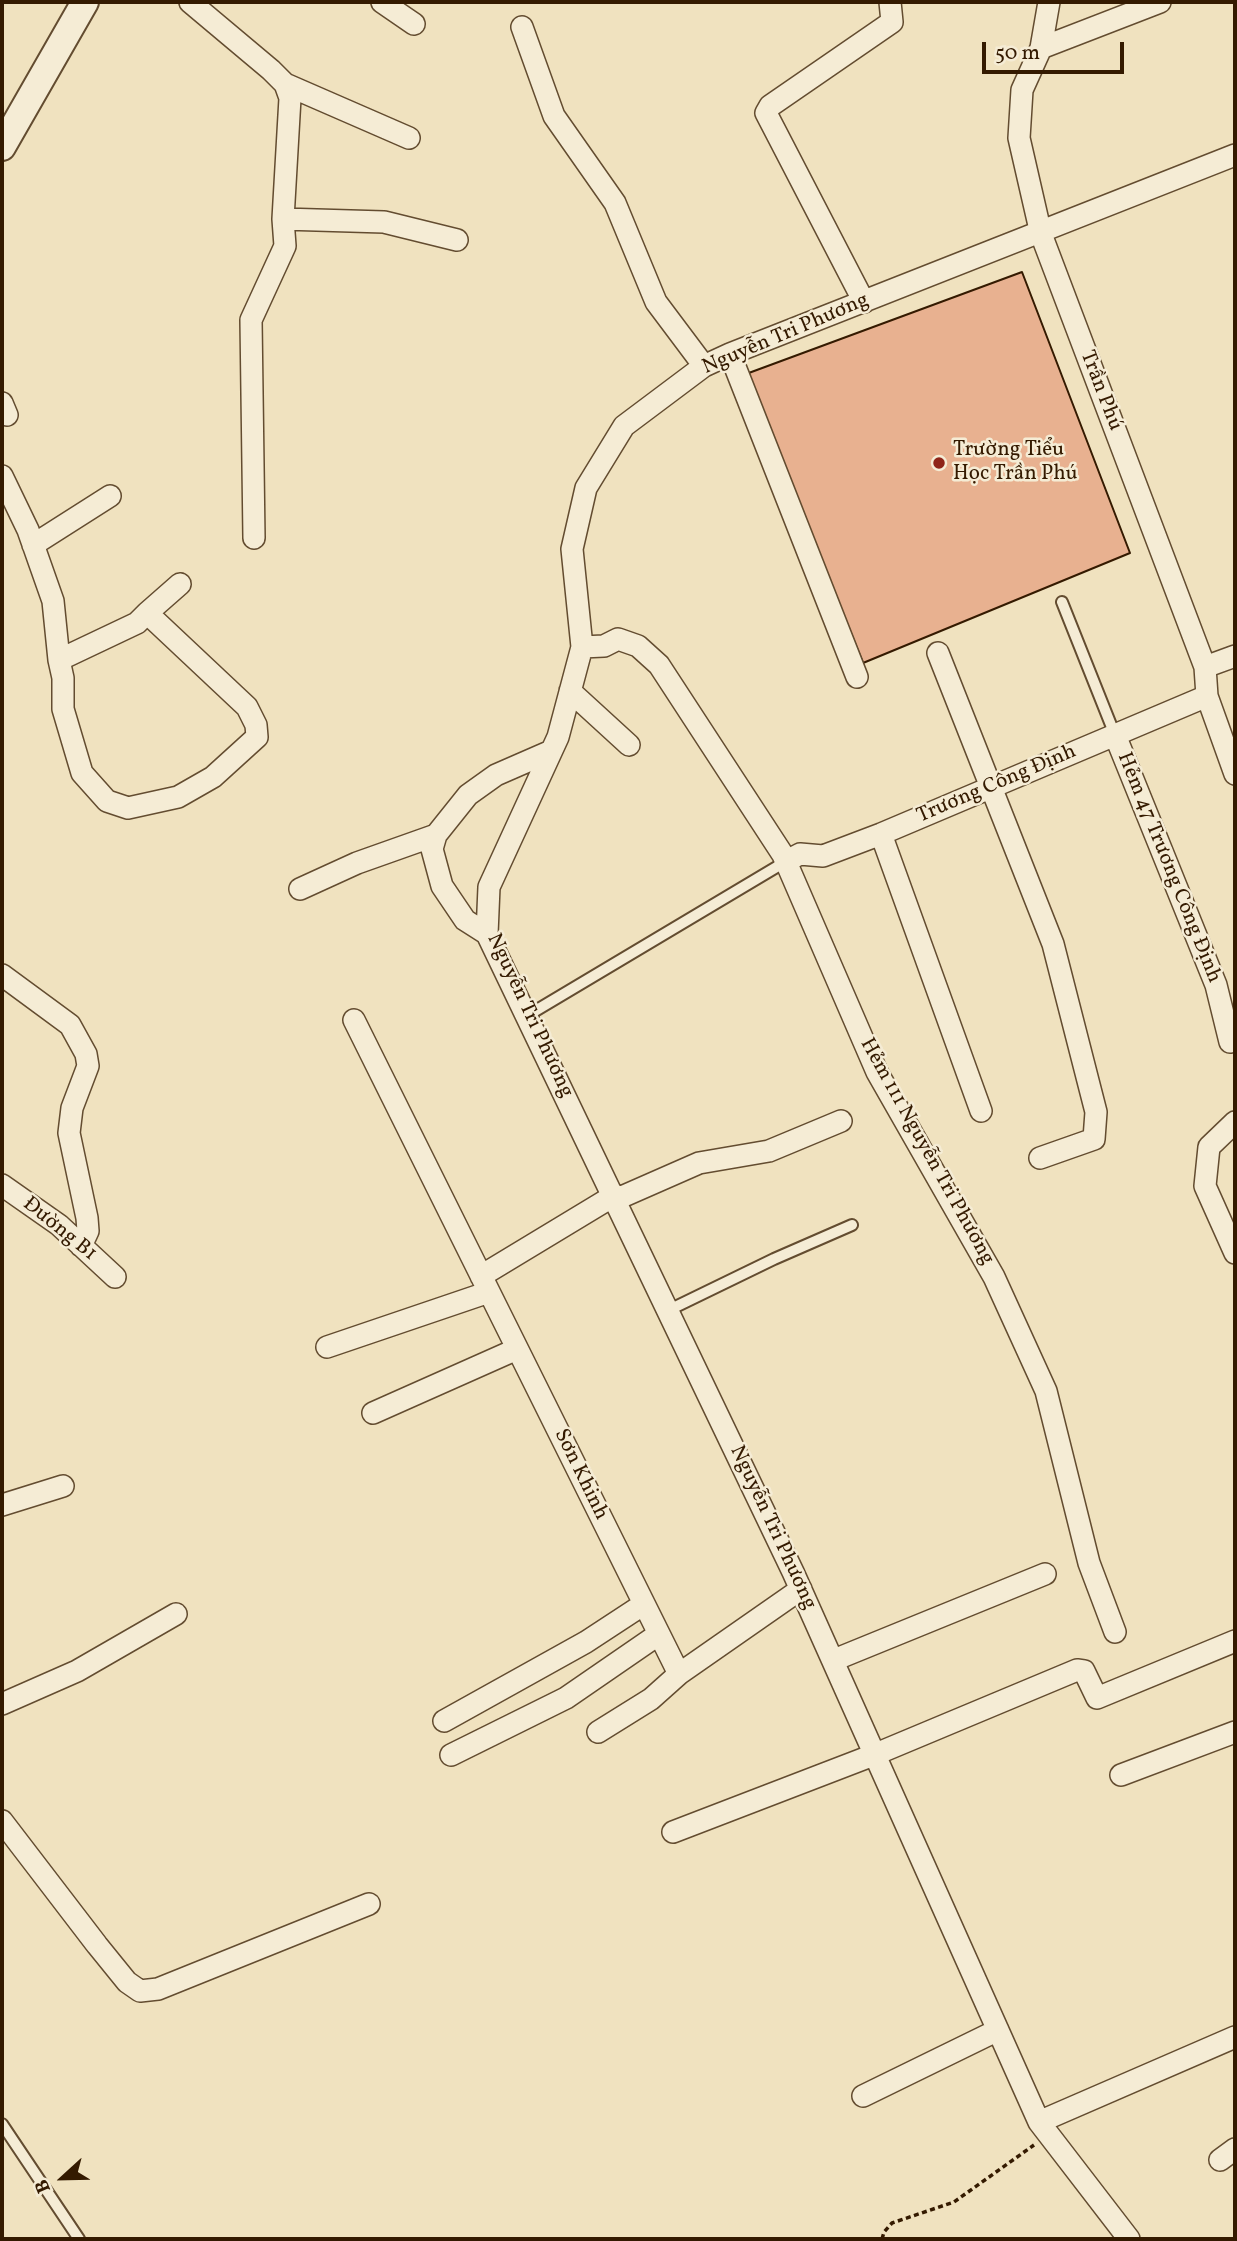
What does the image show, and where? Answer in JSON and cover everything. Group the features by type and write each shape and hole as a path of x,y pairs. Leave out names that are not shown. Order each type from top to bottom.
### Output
{"street":[{"path":"2,147 85,2"},
{"path":"190,2 285,84 409,138"},
{"path":"382,2 414,24"},
{"path":"864,302 766,113 770,106 892,22 890,2"},
{"name":"Trần Phú","path":"1049,2 1041,48 1022,90 1019,138 1041,234 1205,667 1207,696 1235,774"},
{"path":"1041,48 1160,2"},
{"path":"522,27 554,116 615,203 656,302 704,366"},
{"path":"254,538 251,320 285,246 290,98 285,84"},
{"name":"Nguyễn Tri Phương","path":"1129,2239 1044,2128 802,1589 616,1197 487,934 489,887 551,751 570,691 582,647 572,549 586,488 624,426 704,366 730,354 1041,234 1235,155"},
{"path":"284,219 384,222 457,240"},
{"path":"730,354 858,677"},
{"path":"2,476 33,545 53,601 63,709 82,773 107,801 128,808 178,797 213,777 257,737 256,724 247,707 148,613"},
{"path":"33,545 110,496"},
{"path":"59,660 137,623 180,584"},
{"name":"Hẻm 111 Nguyễn Tri Phương","path":"582,647 604,646 618,639 638,646 659,665 720,756 785,862 877,1072 994,1277 1046,1391 1089,1563 1115,1632"},
{"path":"938,653 1053,944 1096,1112 1097,1129 1094,1139 1040,1158"},
{"path":"1205,667 1235,656"},
{"path":"570,691 629,745"},
{"name":"Trương Công Định","path":"785,862 800,854 823,856 881,834 1207,696"},
{"name":"Hẻm 47 Trương Công Định","path":"1115,735 1216,985 1230,1042"},
{"path":"487,934 466,920 442,886 432,849 436,835 446,820 477,788 496,775 551,751"},
{"path":"881,834 981,1111"},
{"path":"300,889 357,863 436,835"},
{"path":"2,975 70,1025 86,1054 88,1066 72,1108 69,1133 87,1218 88,1231 81,1246"},
{"name":"Sơn Khinh","path":"354,1020 680,1674"},
{"path":"327,1348 485,1284 616,1197 699,1163 769,1151 841,1121"},
{"path":"1235,1122 1209,1147 1205,1186 1235,1253"},
{"name":"Đường B1","path":"2,1185 59,1225 115,1277"},
{"path":"373,1413 517,1349"},
{"path":"2,1505 63,1486"},
{"path":"834,1660 1045,1574"},
{"path":"598,1732 650,1699 680,1674 802,1589"},
{"path":"444,1721 563,1655 644,1604"},
{"path":"2,1704 77,1671 176,1614"},
{"path":"451,1755 566,1698 659,1634"},
{"path":"673,1832 876,1754 1077,1670 1084,1671 1097,1698 1235,1641"},
{"path":"1121,1775 1235,1732"},
{"path":"2,1821 97,1945 128,1982 140,1991 158,1989 369,1904"},
{"path":"863,2096 998,2029"},
{"path":"1044,2128 1235,2037"}],"lane":[{"path":"1062,602 1115,735"},
{"path":"526,1017 785,862"},
{"path":"669,1310 774,1259 852,1226"},
{"path":"2,2124 79,2239"}],"path":[{"path":"882,2239 892,2223 954,2202 1044,2128"}],"building":[{"name":"Trường Tiểu Học Trần Phú","path":"1022,272 1130,553 863,663 746,374"}],"place":[{"name":"Trường Tiểu Học Trần Phú","path":"939,463"}]}
